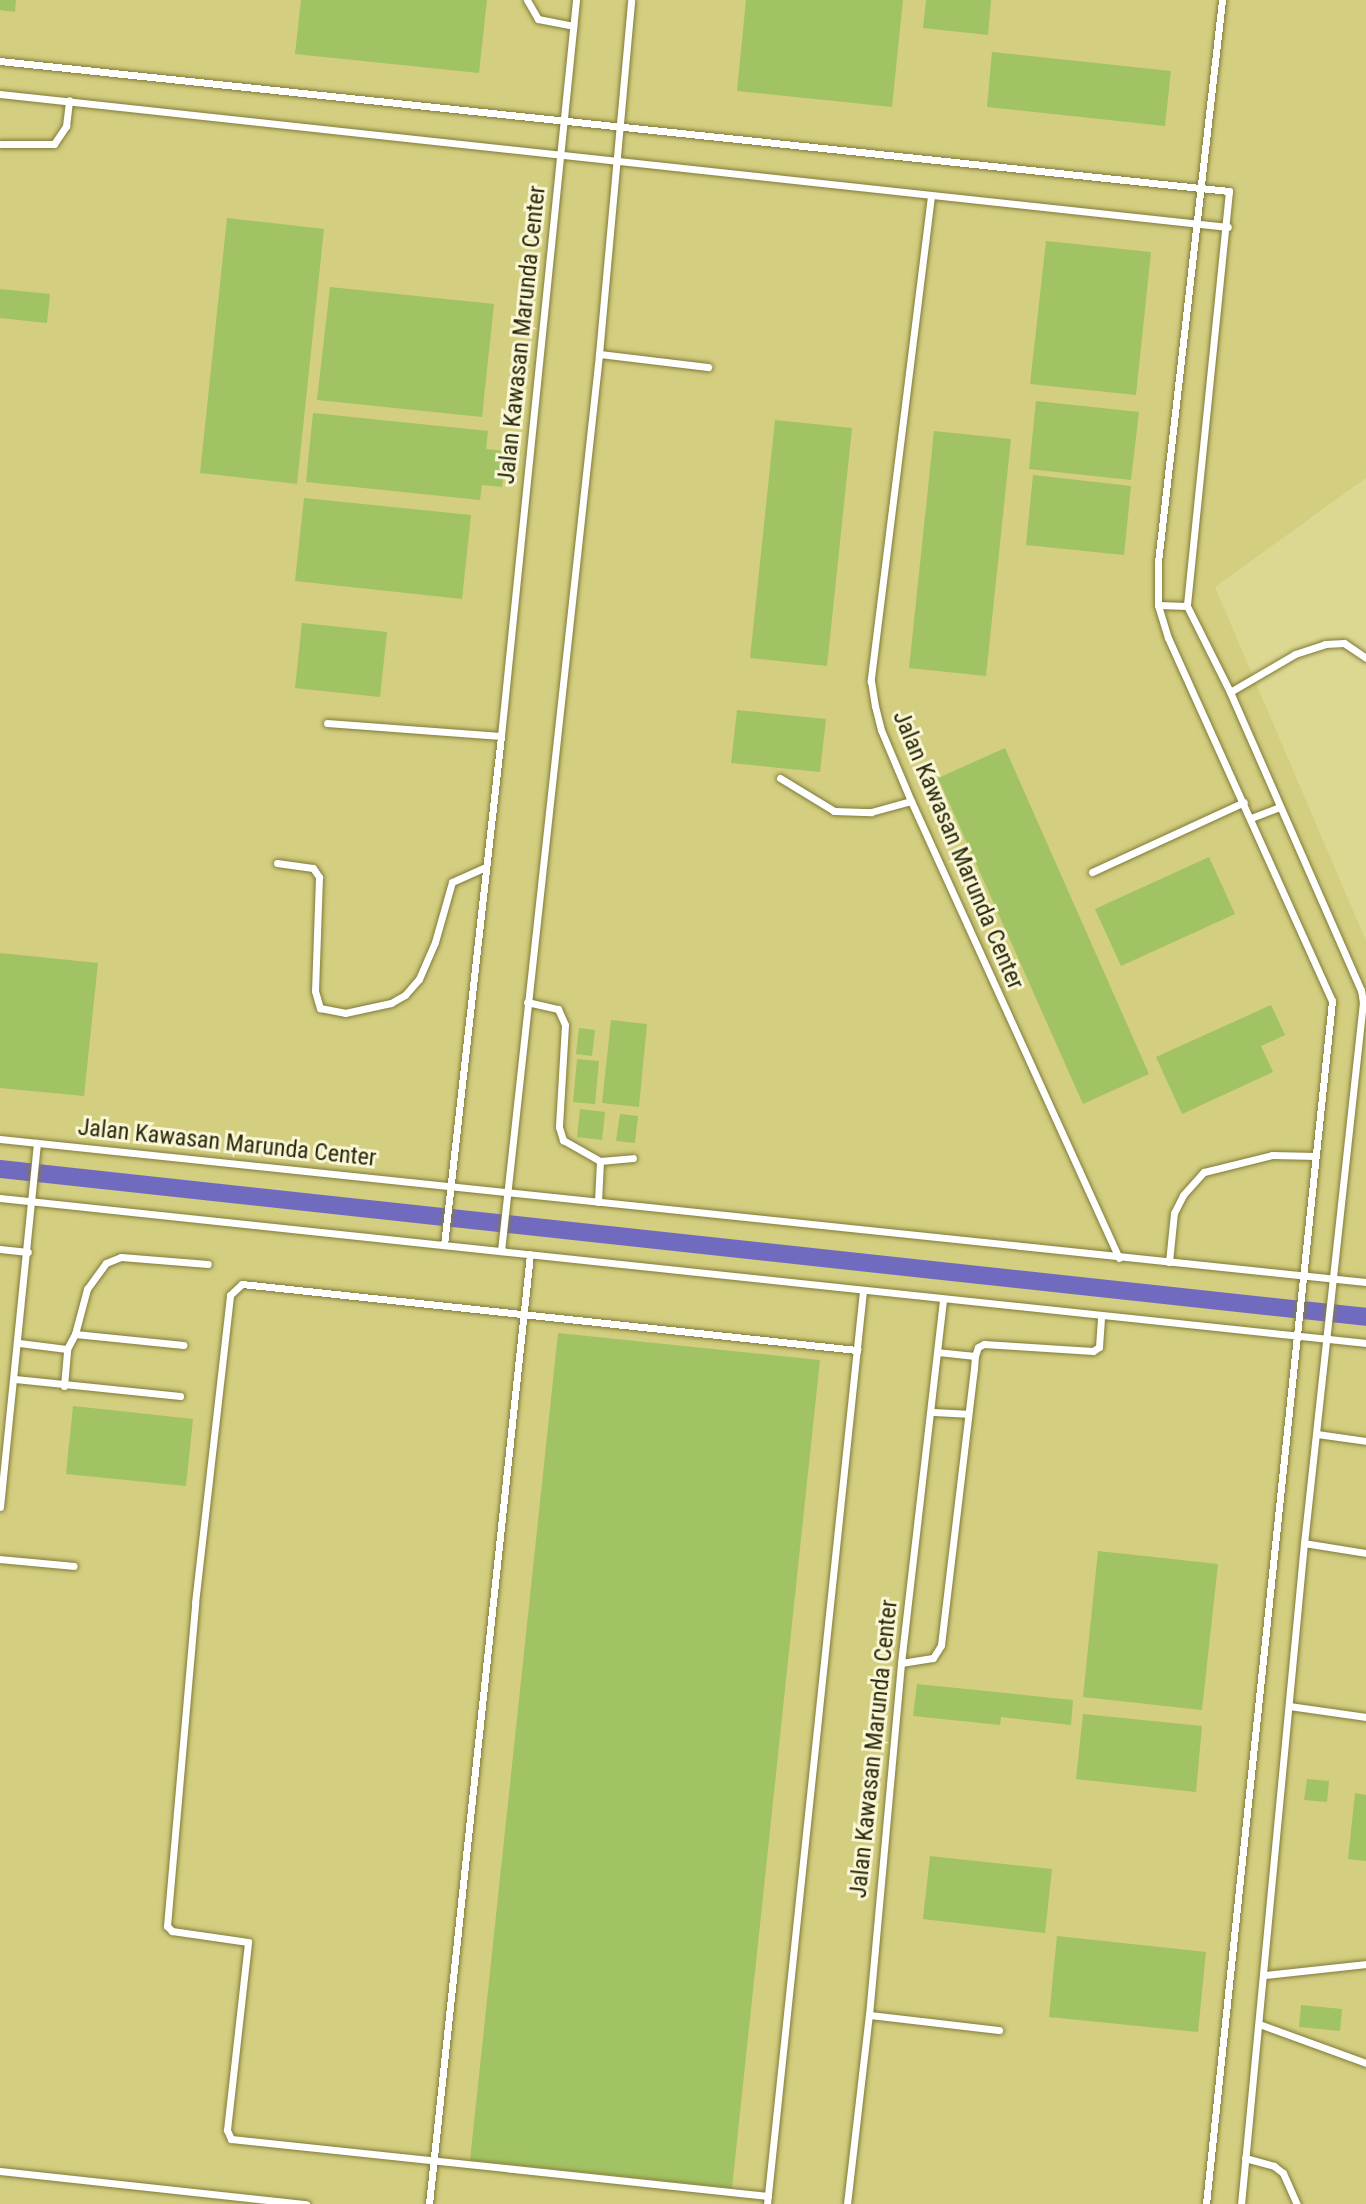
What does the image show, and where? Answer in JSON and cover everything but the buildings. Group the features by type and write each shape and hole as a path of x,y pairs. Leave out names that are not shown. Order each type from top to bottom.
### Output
{"lane":[{"path":"527,0 538,19 573,26"},
{"name":"Jalan Kawasan Marunda Center","path":"445,1242 501,736 576,0"},
{"path":"501,1248 599,354 614,161 631,0"},
{"path":"1206,2204 1331,995 1168,638 1158,605 1158,562 1222,0"},
{"path":"0,61 1229,191 1228,227 1187,606 1230,692 1361,990 1363,1002 1304,1543 1241,2204"},
{"name":"Jalan Kawasan Marunda Center","path":"0,94 1228,227"},
{"path":"0,144 54,144 66,126 69,100"},
{"name":"Jalan Kawasan Marunda Center","path":"931,196 871,681 881,730 911,801 1119,1258"},
{"path":"599,354 708,367"},
{"path":"1158,605 1187,606"},
{"path":"1230,692 1295,654 1325,644 1344,643 1366,658"},
{"path":"327,723 501,736"},
{"path":"780,778 834,811 871,812 911,801"},
{"path":"1092,872 1244,802"},
{"path":"1251,818 1279,807"},
{"path":"277,863 313,868 319,877 315,991 320,1008 345,1013 391,1003 405,995 419,979 435,942 452,882 484,868"},
{"path":"527,1002 558,1009 565,1025 559,1127 563,1140 600,1161 633,1158"},
{"path":"1356,1075 1366,1076"},
{"name":"Jalan Kawasan Marunda Center","path":"0,1139 37,1146 507,1196 598,1202 1303,1276 1333,1283 1366,1282"},
{"path":"0,1507 37,1146"},
{"path":"1169,1262 1174,1213 1183,1195 1204,1172 1272,1155 1316,1156"},
{"path":"598,1202 600,1161"},
{"path":"0,1198 31,1198 1366,1343"},
{"path":"0,1249 28,1252"},
{"path":"429,2204 530,1254"},
{"path":"64,1386 67,1349 75,1334 87,1289 106,1263 121,1257 208,1264"},
{"path":"857,1350 242,1284 235,1288 230,1295 195,1603 167,1926 172,1931 248,1942 227,2130 231,2139 435,2158 768,2200 857,1350 863,1290"},
{"name":"Jalan Kawasan Marunda Center","path":"847,2204 869,2015 901,1663 943,1299"},
{"path":"901,1663 933,1658 941,1645 978,1347 984,1344 1093,1351 1099,1347 1101,1316"},
{"path":"75,1334 183,1345"},
{"path":"19,1343 67,1349"},
{"path":"938,1352 975,1356"},
{"path":"15,1379 180,1396"},
{"path":"932,1412 968,1414"},
{"path":"1317,1434 1366,1441"},
{"path":"1304,1543 1366,1553"},
{"path":"0,1559 74,1566"},
{"path":"1289,1706 1366,1717"},
{"path":"1265,1975 1366,1964"},
{"path":"869,2015 999,2030"},
{"path":"1259,2024 1366,2063"},
{"path":"1245,2158 1274,2166 1283,2173 1297,2204"},
{"path":"0,2171 306,2204"}],"shaded area":[{"path":"0,0 1366,0 1366,478 1215,587 1366,941 1366,2204 0,2204"}],"waterway":[{"path":"0,1169 1366,1317"}]}
